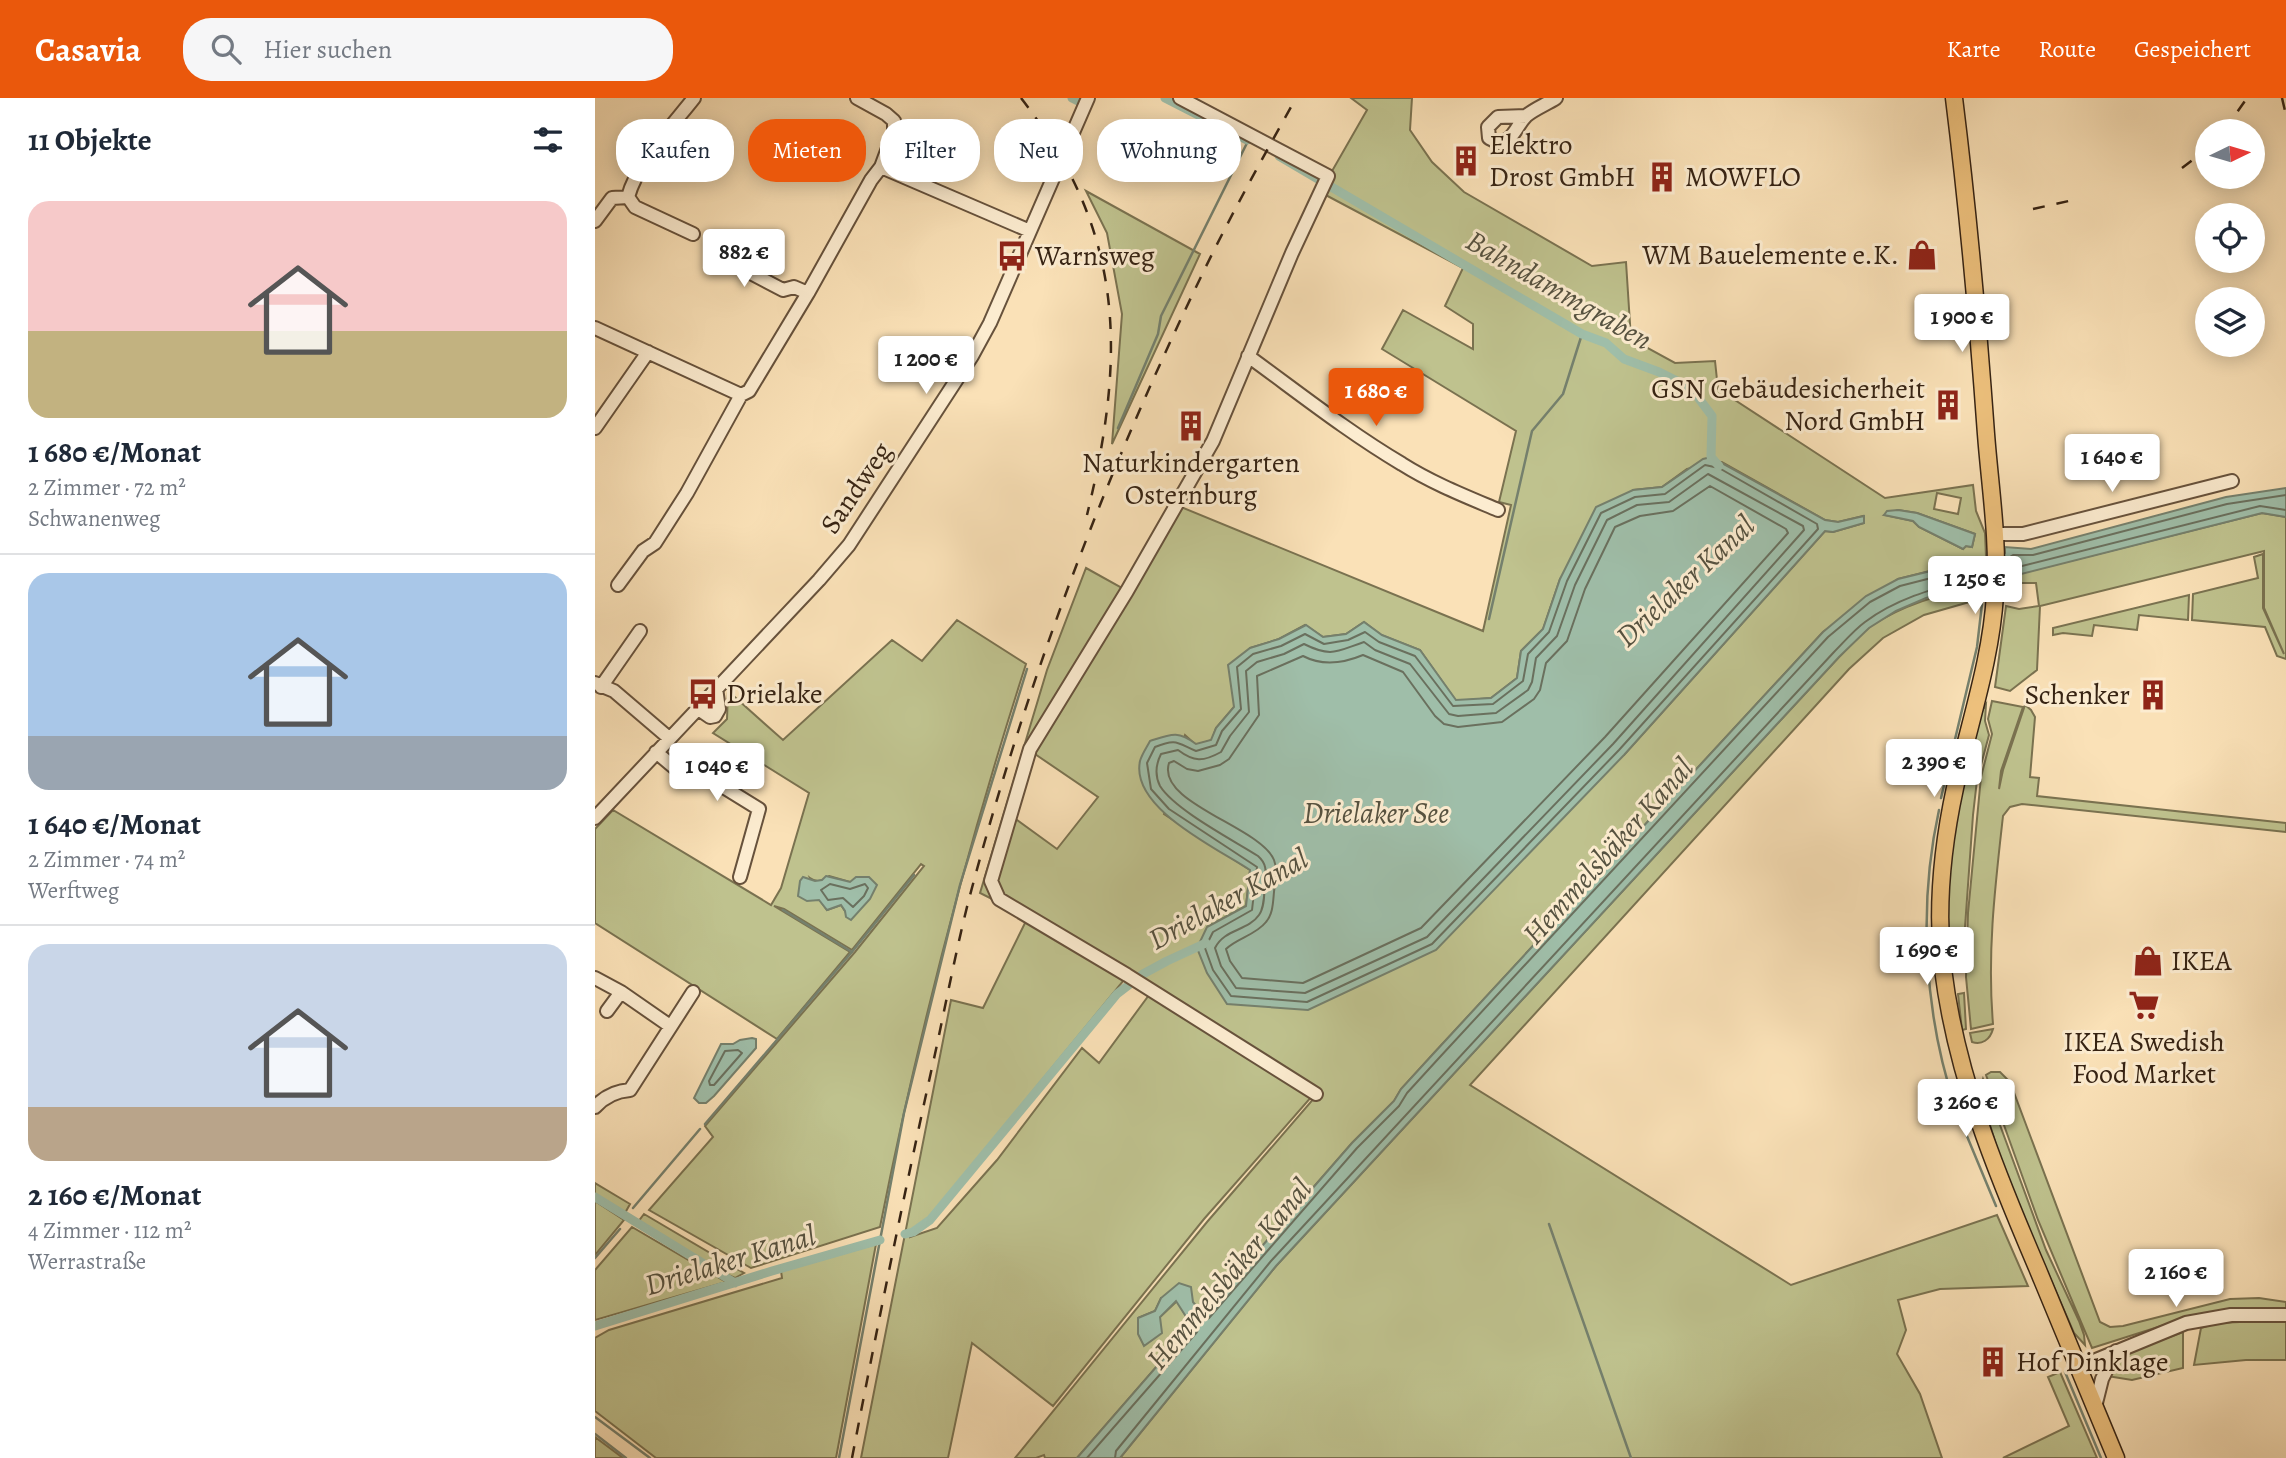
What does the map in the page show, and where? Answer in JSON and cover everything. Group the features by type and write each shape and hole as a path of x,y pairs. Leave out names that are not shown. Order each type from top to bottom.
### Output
{"main road":[{"path":"1954,98 1976,307 1995,534 1996,581 1987,655 1945,839 1939,915 1943,973 1953,1034 1971,1098 1996,1169 2116,1458"}],"street":[{"path":"628,197 643,165 694,98"},
{"path":"857,98 891,119"},
{"name":"Sandweg","path":"595,818 697,708 710,717 715,716 719,709 716,688 819,580 862,528 972,356 994,314 1088,98"},
{"path":"1180,98 1328,176 1213,441 1030,749 991,881 993,891 999,899 1127,975 1316,1094"},
{"path":"1526,116 1556,98"},
{"path":"618,585 643,551 655,543 687,493 741,395 749,391 880,169"},
{"path":"916,182 1030,231"},
{"path":"595,221 612,198 628,197"},
{"path":"628,197 635,207 692,234"},
{"path":"712,242 716,249 736,257 743,270 783,290 794,287 808,293"},
{"path":"595,328 741,395"},
{"path":"595,429 648,352"},
{"path":"1248,356 1338,422 1403,465 1445,488 1498,510"},
{"path":"1995,534 2023,534 2232,481"},
{"path":"640,631 598,685 614,691 669,737"},
{"path":"656,752 682,774 704,775 759,809 740,877"},
{"path":"595,978 621,992 670,1026"},
{"path":"607,1012 621,992"},
{"path":"595,1107 601,1100 618,1091 630,1090 693,992"},
{"path":"2079,1367 2186,1323 2231,1314 2286,1315"},
{"path":"2095,1407 2102,1379 2116,1351"}],"green space":[{"path":"1351,98 1412,98 1410,130 1432,162 1464,192 1592,266 1626,262 1631,339 1675,363 1715,361 1718,389 1885,498 1973,485 1976,511 1985,533 1986,557 1898,579 1823,632 1401,1089 1394,1101 1352,1143 1202,1315 1192,1302 1161,1298 1155,1311 1138,1318 1160,1317 1177,1301 1192,1326 1077,1458 1045,1458 1044,1455 1036,1458 1015,1458 1207,1222 1316,1096 997,892 997,867 1013,817 1057,849 1098,797 1032,752 1181,507 1483,631 1511,505 1499,502 1516,431 1382,349 1403,310 1473,349 1473,324 1445,306 1463,268 1320,192 1367,110","holes":["1722,462 1825,520 1838,522 1863,516 1864,523 1833,532 1825,531 1624,755 1207,927 1246,906 1250,870 1164,814 1185,735 1196,745 1212,740 1216,728 1234,707 1250,648 1279,639 1305,625 1323,637 1346,634 1364,622 1381,635 1420,650 1456,701 1491,698 1517,678 1521,651 1543,629 1560,579 1633,490 1662,487 1687,469","1937,493 1961,498 1958,514 1934,509","1898,510 1917,513 1975,534 1972,547 1966,546 1963,549 1919,527 1913,521 1885,515"]},
{"path":"1086,191 1200,254 1112,444 1122,314 1107,233"},
{"path":"2262,513 2286,517 2286,659 2277,656 2265,627 2192,620 2193,594 2258,578 2254,557 2263,554 2263,608 2284,654 2264,608 2264,551 2040,606 2037,670 2010,691 1995,687 2006,606 2019,609 2039,606 2036,583 2019,583 2014,575"},
{"path":"1086,568 1124,589 1030,739 988,879 994,900 980,893 1047,670"},
{"path":"1979,585 1980,599 1924,615 1883,638 1849,669 1470,1085 1791,1285 1997,1215 2028,1286 1940,1289 1898,1300 1906,1330 1897,1354 1920,1394 1942,1458 1120,1458 1276,1266 1854,641 1871,626 1909,606"},
{"path":"2189,595 2188,620 2139,615 2137,630 2094,625 2092,636 2063,633 2053,635 2053,628"},
{"path":"957,620 1026,664 963,873 910,1084 880,1227 751,1268 649,1210 713,1137 705,1126 855,952 924,866 921,864 852,950 784,909 774,906 850,952 777,1039 595,923 595,829 613,810 771,905 781,888 809,793 713,733 727,719 728,691 783,740 892,640 922,661","holes":["829,876 850,882 845,911 841,905 827,910 810,878 820,881"]},
{"path":"1992,701 2023,707 2001,771 1999,789 2025,705 2035,717 2030,777 2039,778 2037,796 2286,823 2286,832 2022,804 2010,807 2003,816 1995,894 1991,946 1993,1024 1971,1029 1966,977 1968,913 1981,777 1992,734 1988,719"},
{"path":"1986,704 1985,721 1989,735 1977,780 1962,969 1955,969 1946,915 1949,854 1960,794 1980,717"},
{"path":"1027,919 1124,980 925,1223 910,1232 910,1237 937,1228 997,1160 1082,1048 1099,1063 1149,995 1313,1095 1204,1219 1053,1406 972,1343 948,1458 861,1458 951,1000 983,1008"},
{"path":"1964,993 1966,1029 1962,1030 1958,994"},
{"path":"1993,1029 1985,1041 1972,1042 1970,1033"},
{"path":"2000,1072 2010,1082 2100,1322 2110,1327 2123,1326 2230,1299 2259,1298 2286,1302 2286,1311 2177,1321 2092,1348 2038,1220 1986,1075"},
{"path":"1983,1079 2046,1250 2079,1321 2085,1345 2074,1333 2005,1175 1982,1098"},
{"path":"595,1183 630,1204 625,1213 595,1194"},
{"path":"595,1201 624,1220 595,1255"},
{"path":"644,1214 744,1273 735,1278 726,1274 638,1222"},
{"path":"632,1227 726,1282 595,1320 595,1270"},
{"path":"876,1244 836,1458 656,1458 595,1411 595,1338 609,1330 782,1278 781,1271"},
{"path":"2286,1320 2286,1360 2246,1360 2194,1365 2201,1328 2217,1323"},
{"path":"2183,1332 2183,1368 2132,1380 2107,1376 2115,1362 2134,1350"},
{"path":"2060,1372 2097,1458 2003,1458 2069,1426 2048,1377"},
{"path":"595,1437 623,1458 595,1458"}],"water":[{"name":"Drielaker See","path":"1711,457 1825,520 1838,522 1864,516 1864,523 1833,532 1825,531 1624,755 1436,950 1308,1010 1227,1004 1207,973 1197,948 1207,927 1246,906 1250,870 1179,825 1148,795 1141,778 1140,761 1150,741 1174,735 1196,744 1211,740 1216,728 1234,707 1228,665 1250,648 1279,639 1306,625 1323,637 1346,634 1364,622 1382,635 1420,650 1456,700 1491,698 1517,678 1521,651 1543,629 1560,579 1596,507 1633,490 1662,487 1703,459"},
{"path":"2286,488 2286,517 2262,513 1926,598 1896,611 1869,628 1839,657 1276,1266 1120,1458 1077,1458 1192,1326 1176,1301 1160,1317 1162,1333 1144,1346 1138,1334 1138,1318 1155,1311 1161,1298 1179,1283 1191,1287 1193,1302 1203,1314 1434,1053 1823,632 1866,596 1898,579 2005,553 2005,547 2031,549 2226,497"},
{"path":"1887,511 1917,513 1975,534 1972,547 1966,546 1963,549 1919,527 1913,521 1884,515"},
{"path":"826,876 850,882 856,877 869,877 877,885 870,899 851,920 846,917 841,905 827,910 819,900 807,901 798,896 803,877 815,881"},
{"path":"756,1039 756,1048 714,1096 706,1103 699,1103 694,1098 721,1044 733,1044"}],"waterway":[{"name":"Bahndammgraben","path":"1072,98 1078,101"},
{"name":"Bahndammgraben","path":"1165,98 1247,140"},
{"path":"1118,428 1158,334 1161,316 1248,141"},
{"name":"Bahndammgraben","path":"1279,156 1318,179"},
{"name":"Bahndammgraben","path":"1328,185 1582,334 1606,343 1624,359 1691,388 1712,416 1711,457 1719,466"},
{"path":"1489,619 1532,431 1563,394 1582,334"},
{"path":"1941,798 1977,647 1982,604"},
{"path":"839,1458 904,1113 960,885 1027,669"},
{"path":"1939,810 1928,883 1927,959 1936,1034 1955,1106"},
{"path":"705,1124 914,875"},
{"path":"783,910 852,952"},
{"name":"Drielaker Kanal","path":"905,1234 913,1232 930,1220 1117,994 1143,974 1206,943"},
{"path":"1959,1117 1996,1206"},
{"path":"633,1208 700,1129"},
{"path":"595,1197 735,1283"},
{"path":"1549,1224 1631,1458"},
{"path":"595,1258 620,1229"},
{"name":"Drielaker Kanal","path":"595,1326 880,1240"},
{"path":"2065,1372 2101,1458"},
{"path":"595,1417 650,1458"},
{"path":"595,1434 626,1458"}],"railway":[{"path":"1021,98 1056,148 1081,198 1098,247 1108,297 1111,348 1108,401 1100,457 1087,515"},
{"path":"852,1458 902,1206 960,938 1015,741 1069,585 1163,357 1209,259 1296,98"},
{"path":"2232,119 2247,98"},
{"path":"2282,98 2286,115"},
{"path":"2182,168 2195,158"},
{"path":"2033,209 2073,200"}],"place":[{"name":"Elektro Drost GmbH","path":"1466,161"},
{"name":"MOWFLO","path":"1662,177"},
{"name":"WM Bauelemente e.K.","path":"1922,255"},
{"name":"Warnsweg","path":"1012,256"},
{"name":"GSN Gebäudesicherheit Nord GmbH","path":"1948,405"},
{"name":"Naturkindergarten Osternburg","path":"1191,426"},
{"name":"Drielake","path":"703,694"},
{"name":"Schenker","path":"2153,695"},
{"name":"IKEA","path":"2148,961"},
{"name":"IKEA Swedish Food Market","path":"2144,1005"},
{"name":"Hof Dinklage","path":"1993,1362"}],"water label":[{"name":"Hemmelsbäker Kanal","path":"1608,851"},
{"name":"Hemmelsbäker Kanal","path":"1229,1274"}]}
